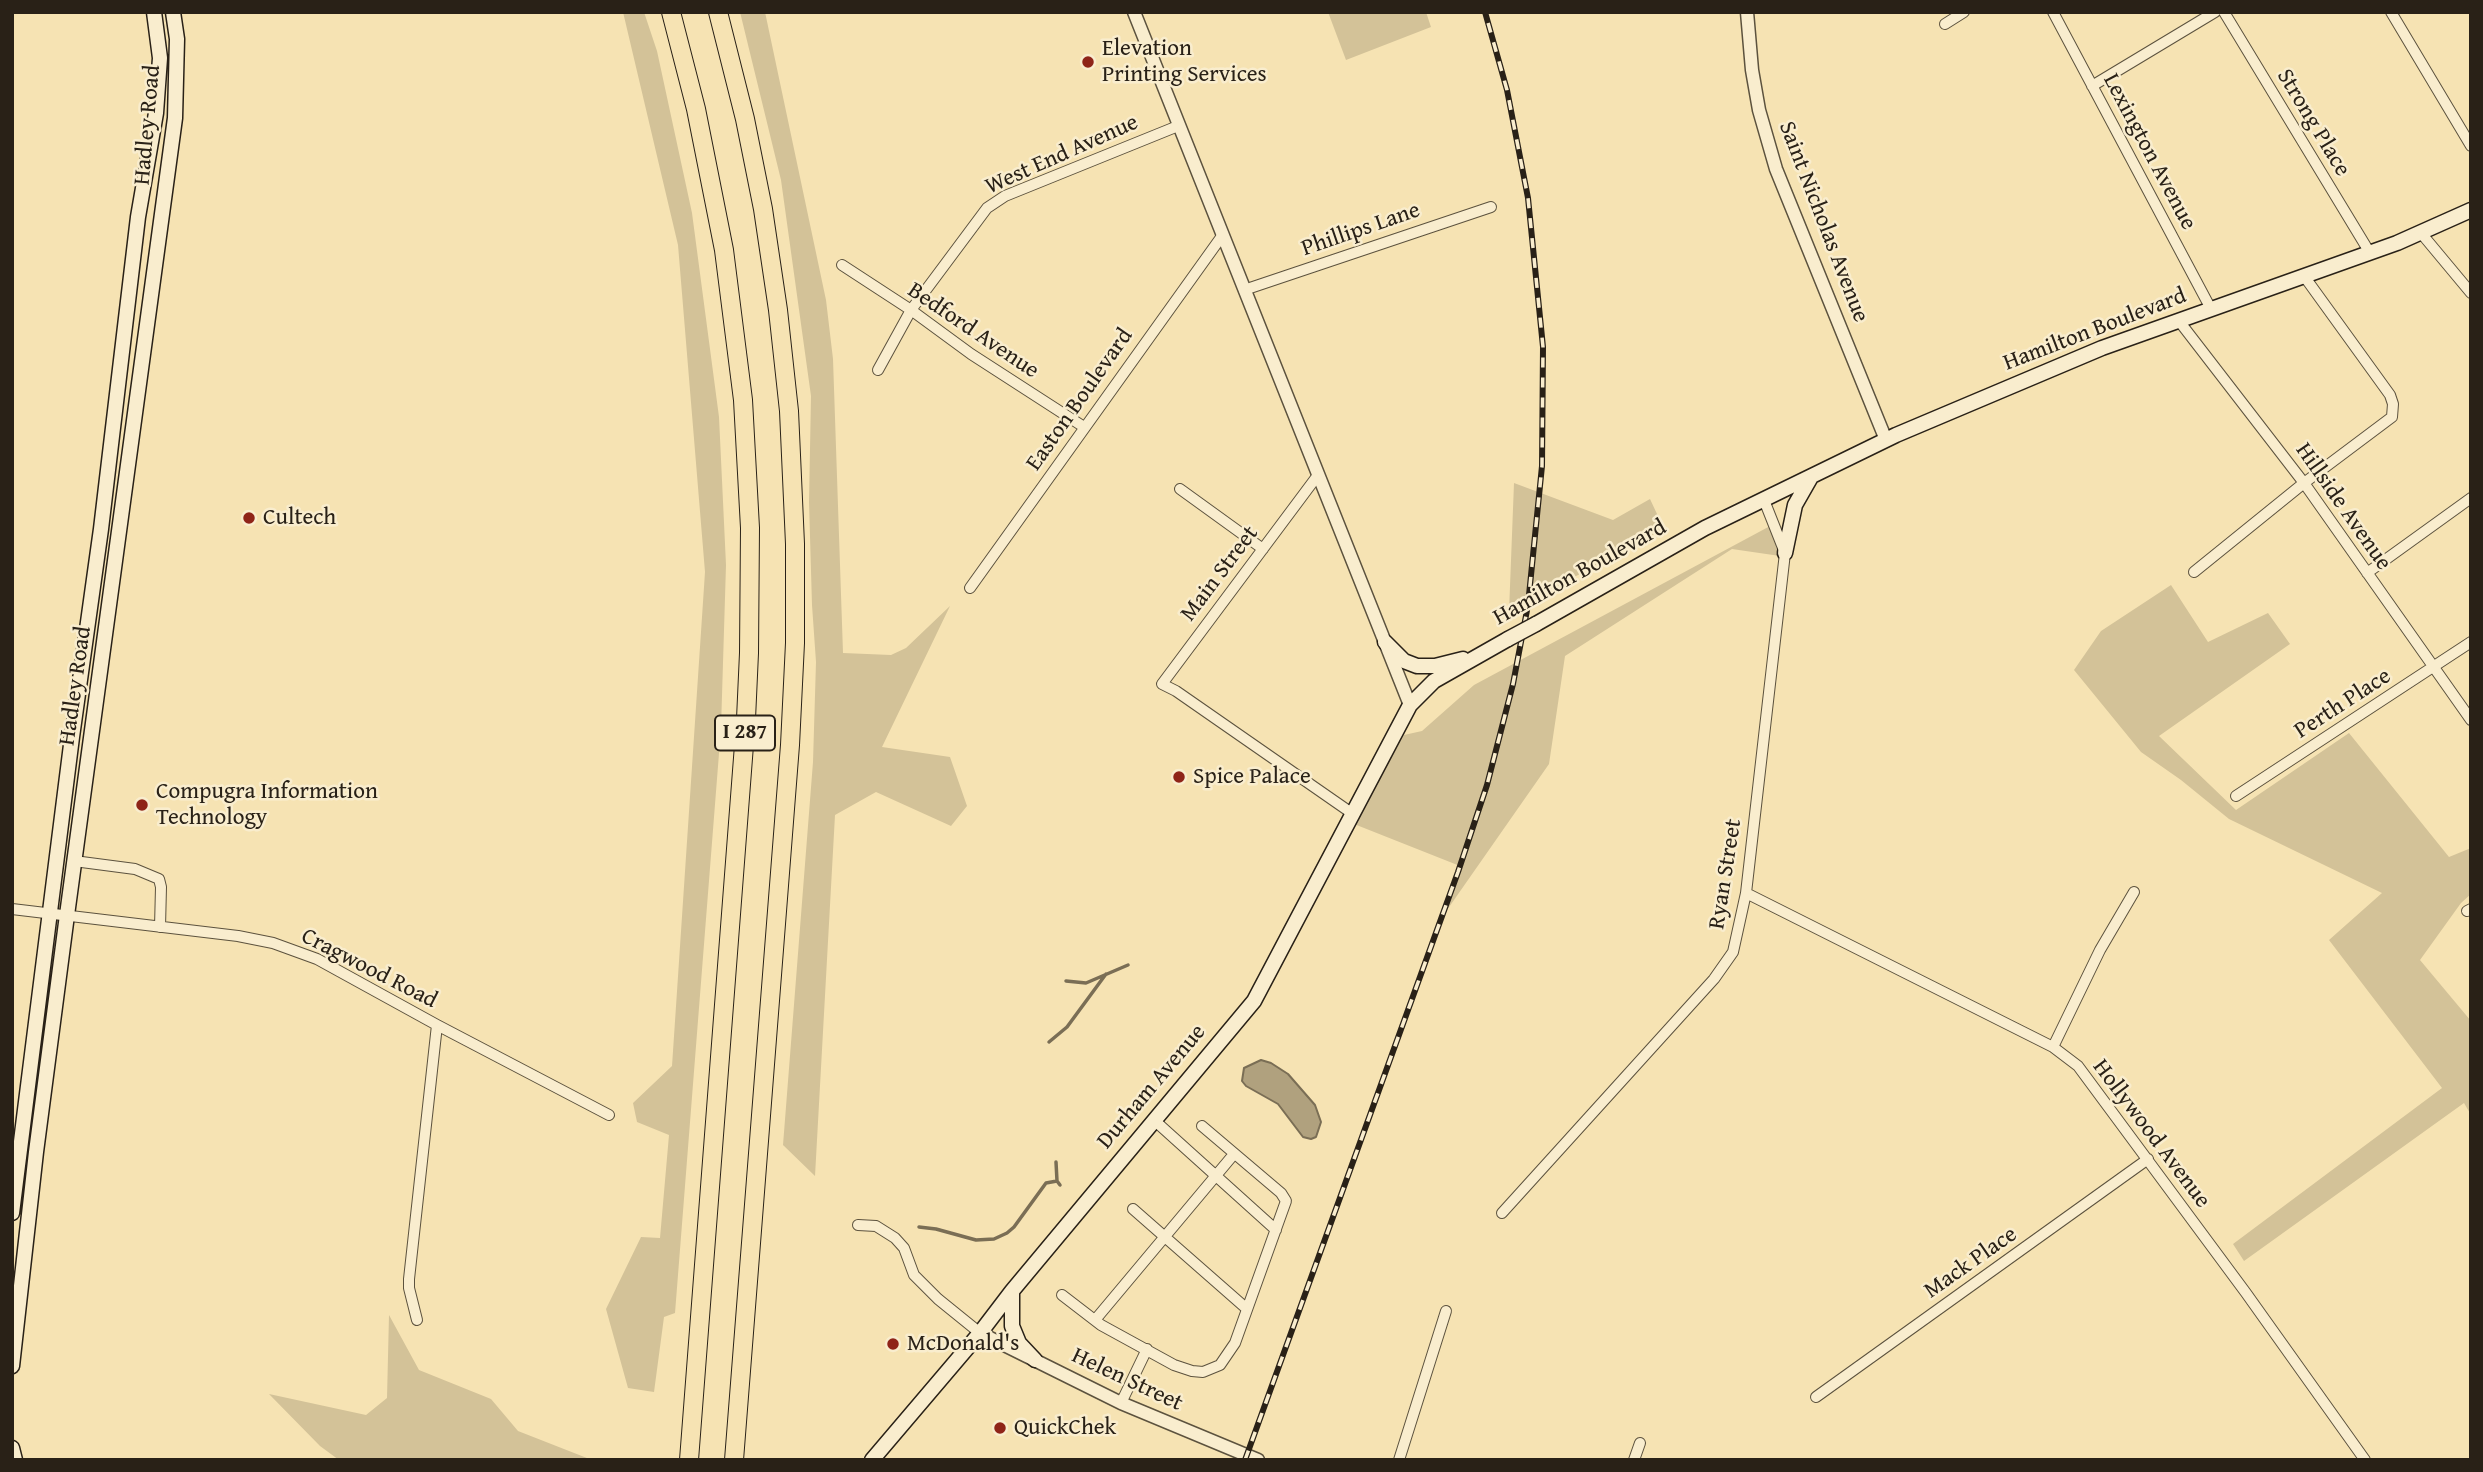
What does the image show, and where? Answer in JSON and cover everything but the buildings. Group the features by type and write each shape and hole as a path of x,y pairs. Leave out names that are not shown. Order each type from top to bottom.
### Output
{"highway":[{"name":"I 287","path":"671,12 696,109 726,264 743,400 750,554 746,719 688,1460"},
{"name":"I 287","path":"718,12 745,119 763,209 778,310 789,411 795,544 795,643 790,745 734,1460"}],"main road":[{"name":"Hadley Road","path":"12,1213 72,737 102,529 138,217 156,113 160,58 155,12"},
{"name":"Hadley Road","path":"12,1366 37,1139 175,118 177,38 173,12"},
{"path":"156,113 175,118"},
{"name":"Hamilton Boulevard","path":"1410,705 1434,681 1705,528 1886,440 2102,348 2370,253 2471,210"},
{"path":"1785,552 1795,505 1811,477"},
{"path":"1385,642 1404,661 1418,666 1434,666 1484,653"},
{"name":"Durham Avenue","path":"872,1460 1254,1001 1410,705"},
{"path":"1012,1291 1012,1326 1019,1343 1035,1360"},
{"path":"12,1448 15,1460"}],"street":[{"path":"1134,12 1410,705"},
{"name":"Saint Nicholas Avenue","path":"1747,12 1759,110 1776,169 1886,440"},
{"path":"1945,24 1964,12"},
{"name":"Lexington Avenue","path":"2053,12 2211,309"},
{"path":"2092,86 2215,12"},
{"name":"Strong Place","path":"2224,12 2370,253"},
{"path":"2391,12 2471,146"},
{"name":"West End Avenue","path":"878,370 911,310 987,208 1004,196 1178,127"},
{"name":"Phillips Lane","path":"1244,290 1491,206"},
{"path":"2421,233 2471,293"},
{"name":"Easton Boulevard","path":"971,588 1222,236"},
{"name":"Bedford Avenue","path":"842,265 911,310 971,354 1084,427"},
{"path":"2194,572 2304,483 2392,417 2393,404 2388,392 2304,276"},
{"name":"Hillside Avenue","path":"2179,321 2304,483 2471,720"},
{"name":"Main Street","path":"1318,475 1162,684 1203,709 1353,814"},
{"path":"1180,489 1263,549"},
{"path":"2367,573 2471,498"},
{"name":"Ryan Street","path":"1502,1213 1714,979 1733,952 1746,893 1785,552 1764,500"},
{"name":"Perth Place","path":"2236,796 2471,642"},
{"path":"74,861 135,869 159,879 162,887 160,927"},
{"path":"2053,1047 2100,950 2134,892"},
{"name":"Hollywood Avenue","path":"1746,893 2053,1047 2078,1066 2365,1460"},
{"name":"Cragwood Road","path":"12,909 274,943 317,959 609,1115"},
{"name":"Cragwood Road","path":"417,1320 409,1279 438,1025"},
{"path":"1154,1119 1276,1230"},
{"path":"1062,1295 1095,1320 1192,1371 1203,1372 1220,1365 1235,1343 1286,1202 1280,1193 1202,1126"},
{"path":"1095,1320 1234,1154"},
{"name":"Mack Place","path":"1816,1397 2148,1159"},
{"path":"1133,1209 1247,1309"},
{"path":"858,1225 876,1226 895,1238 904,1248 914,1275 938,1299 980,1333"},
{"path":"1399,1460 1446,1311"},
{"name":"Helen Street","path":"980,1333 1121,1403 1258,1460"},
{"path":"1121,1403 1147,1349"},
{"path":"1634,1460 1640,1443"}],"shaded area":[{"path":"623,12 644,12 657,51 692,213 719,417 726,565 721,728 675,1313 664,1317 654,1392 628,1388 606,1309 641,1237 660,1238 669,1135 637,1122 633,1103 672,1066 705,572 678,245"},
{"path":"740,12 765,12 826,300 833,359 843,653 891,655 906,648 950,606 882,747 950,757 967,806 951,826 876,792 835,815 815,1176 783,1145 813,762 816,662 809,502 811,396 781,180"},
{"path":"1328,12 1426,12 1431,27 1346,60"},
{"path":"1514,483 1613,520 1650,499 1664,529 1509,612"},
{"path":"1772,525 1780,556 1732,549 1565,656 1549,764 1447,910 1460,866 1354,824 1404,735 1422,731 1474,685"},
{"path":"2171,585 2208,642 2268,613 2290,644 2159,736 2236,810 2349,733 2449,857 2471,848 2471,894 2461,903 2420,960 2471,1021 2471,1115 2464,1103 2244,1261 2233,1244 2442,1088 2329,940 2382,893 2229,819 2141,752 2074,670 2101,631"},
{"path":"1261,1060 1288,1074 1315,1105 1321,1122 1316,1137 1303,1137 1278,1104 1242,1081 1244,1068"},
{"path":"389,1315 419,1370 491,1399 518,1431 592,1460 339,1460 320,1446 269,1394 366,1415 387,1398"}],"waterway":[{"path":"1066,981 1086,983 1128,965"},
{"path":"1049,1042 1067,1027 1106,974"},
{"path":"1056,1162 1057,1181 1060,1185"},
{"path":"919,1227 976,1240 994,1239 1014,1227 1046,1183 1057,1181"}],"railway":[{"path":"1245,1460 1487,785 1513,684 1528,605 1542,466 1543,347 1528,198 1507,90 1485,12"}],"place":[{"name":"Elevation Printing Services","path":"1088,62"},
{"name":"Cultech","path":"249,518"},
{"name":"Spice Palace","path":"1179,777"},
{"name":"Compugra Information Technology","path":"142,805"},
{"name":"McDonald's","path":"893,1344"},
{"name":"QuickChek","path":"1000,1428"}]}
